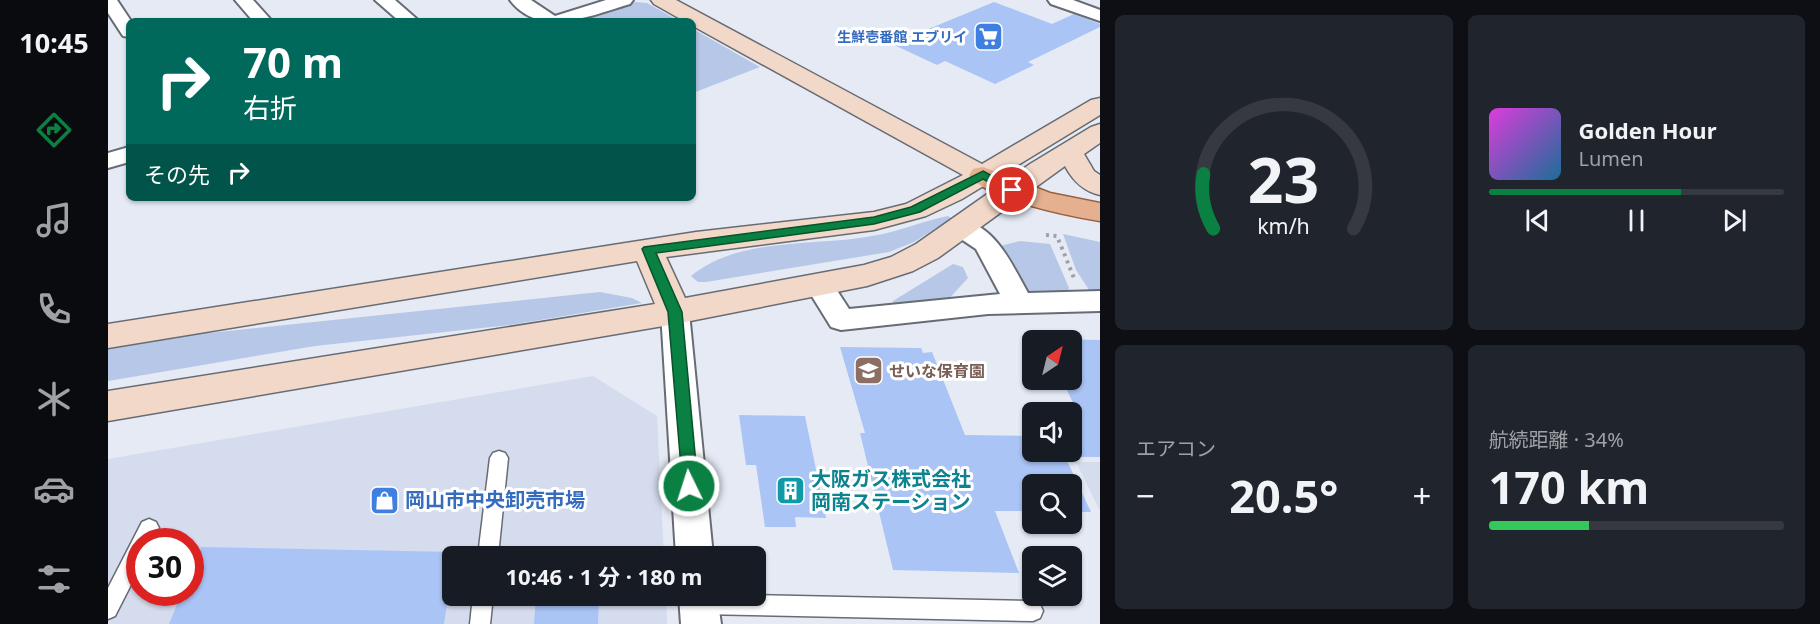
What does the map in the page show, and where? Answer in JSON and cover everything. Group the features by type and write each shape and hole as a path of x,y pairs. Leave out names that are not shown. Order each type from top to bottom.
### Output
{"main road":[{"path":"983,175 1012,190 1059,207 1100,212"}],"street":[{"path":"108,0 126,27"},
{"path":"244,0 260,18"},
{"path":"384,0 406,18"},
{"path":"519,0 546,18"},
{"path":"567,18 624,0"},
{"path":"661,0 694,18"},
{"path":"1061,0 1100,16"},
{"path":"696,19 983,175"},
{"path":"114,332 648,249 874,221 916,210 983,175 1100,105"},
{"path":"108,406 675,312 819,285 902,264 927,251 1012,190 1100,132"},
{"path":"1069,151 1084,176 1100,187"},
{"path":"108,161 126,155"},
{"path":"961,227 985,243 1019,303"},
{"path":"648,249 675,312 694,546"},
{"path":"819,285 841,320 1019,303 1092,301"}],"lane":[{"path":"489,546 499,458"},
{"path":"108,609 126,574"},
{"path":"480,624 482,606"},
{"path":"699,608 1033,611"}],"path":[{"path":"1046,235 1057,236 1092,301"}],"shaded area":[{"path":"636,2 647,3 674,18 585,18"},
{"path":"696,31 760,67 696,92"},
{"path":"948,216 951,218 949,220 914,242 889,252 706,282 698,282 691,276 710,263 732,254 778,245 872,236"},
{"path":"1063,234 1100,242 1100,293 1091,293 1076,270"},
{"path":"1020,241 1050,244 1069,288 1066,295 1035,295 1025,290 1000,246"},
{"path":"953,264 963,267 968,278 945,303 892,305 893,301"},
{"path":"600,292 632,298 642,303 510,325 315,346 108,381 108,348 204,329 209,333"},
{"name":"岡山市中央卸売市場","path":"593,376 657,416 664,546 442,546 442,606 666,606 667,624 108,624 108,459"},
{"path":"1076,462 1100,462 1100,511 1082,474"}],"building":[{"path":"994,2 1052,24 1074,14 1100,24 1100,27 1028,62 1034,65 995,84 945,61 937,65 892,44"},
{"path":"1082,340 1100,340 1100,457 1082,457 1082,402 1073,402 1067,390 1082,390"},
{"path":"840,347 921,348 923,353 932,352 965,435 1022,436 1022,462 1068,462 1073,474 1022,474 1022,511 995,511 1019,573 893,570 860,433 865,433"},
{"name":"大阪ガス株式会社 岡南ステーション","path":"739,415 805,416 826,518 795,517 796,527 765,527 756,465 746,465"},
{"path":"1082,493 1091,512 1082,512"},
{"path":"204,547 442,552 442,606 447,606 444,624 169,624 176,606 204,606"},
{"path":"535,606 599,606 598,624 534,624"}],"place":[{"name":"生鮮壱番館 エブリイ","path":"988,37"},
{"name":"せいな保育園","path":"868,371"},
{"name":"大阪ガス株式会社 岡南ステーション","path":"790,491"},
{"name":"岡山市中央卸売市場","path":"384,500"}],"route":[{"path":"689,486 675,312 648,249 874,221 916,210 983,175 1012,190"}]}
